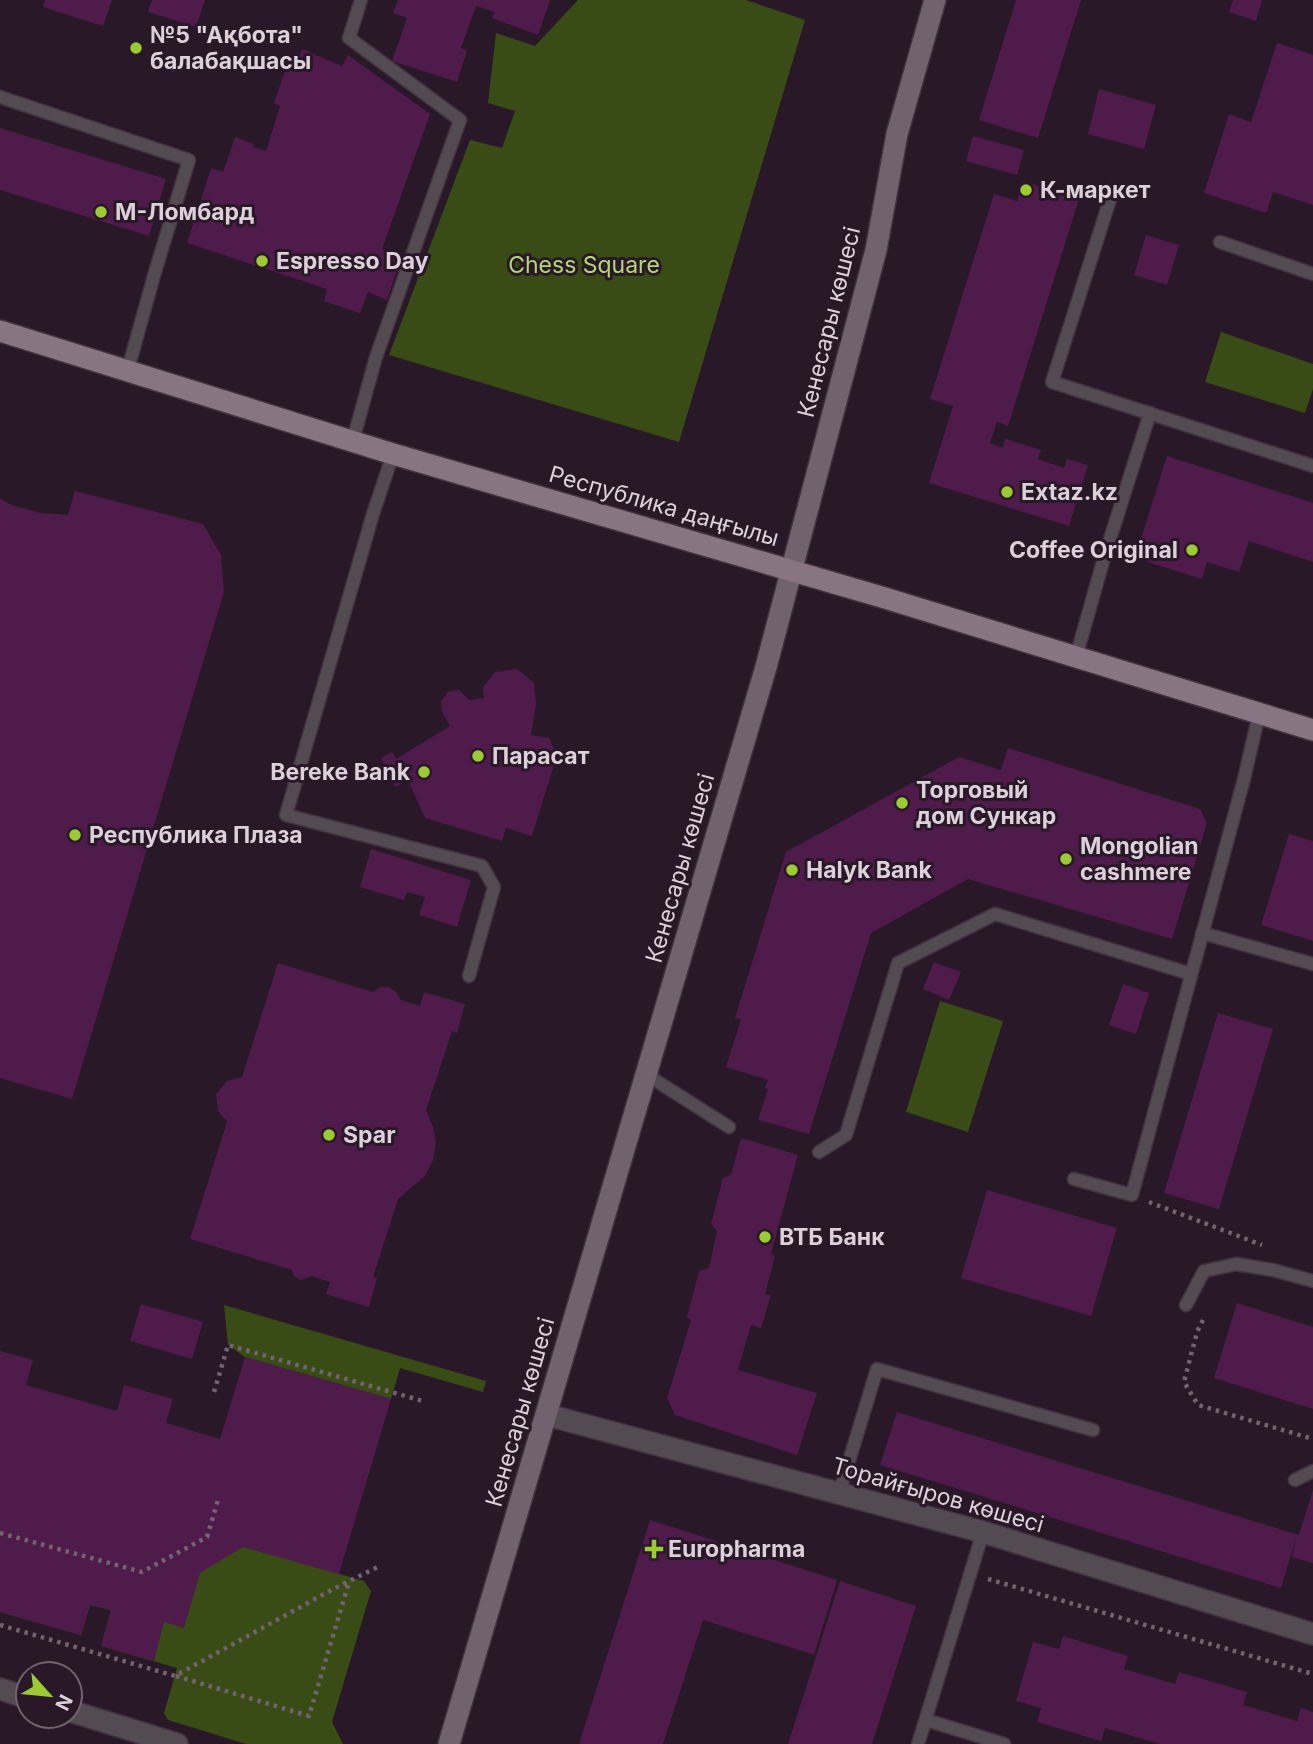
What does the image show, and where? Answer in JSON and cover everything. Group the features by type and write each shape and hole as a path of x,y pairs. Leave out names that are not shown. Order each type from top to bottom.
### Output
{"main road":[{"name":"Кенесары көшесі","path":"449,1744 766,667 876,250 897,134 935,0"},
{"name":"Республика даңғылы","path":"0,331 393,454 791,571 1313,730"}],"street":[{"name":"Торайғыров көшесі","path":"547,1415 983,1532 1313,1634"},
{"path":"84,1715 177,1744"}],"lane":[{"path":"353,440 376,357 460,120 349,38 361,0"},
{"path":"0,97 189,160 128,369"},
{"path":"1113,190 1052,383 1313,466"},
{"path":"1220,242 1313,274"},
{"path":"1076,657 1150,413"},
{"path":"393,454 373,514 286,815 482,866 494,887 469,976"},
{"path":"1074,1179 1132,1195 1244,779 1259,713"},
{"path":"819,1152 846,1135 898,963 995,914 1191,974"},
{"path":"1202,933 1313,964"},
{"path":"647,1075 729,1127"},
{"path":"1186,1305 1204,1272 1236,1264 1273,1270 1313,1281"},
{"path":"839,1494 877,1368 1093,1430"},
{"path":"1295,1480 1313,1471"},
{"path":"918,1744 983,1532"},
{"path":"926,1720 1004,1744"}],"path":[{"path":"1132,1195 1274,1250"},
{"path":"1207,1311 1197,1332 1184,1382 1198,1405 1313,1439"},
{"path":"214,1392 228,1345 426,1402"},
{"path":"0,1533 142,1572 207,1537 218,1500"},
{"path":"175,1676 378,1567"},
{"path":"971,1574 1313,1674"},
{"path":"0,1625 309,1716 349,1581"}],"green space":[{"name":"Chess Square","path":"578,0 746,0 805,20 679,442 389,355 470,140 502,148 515,111 488,103 496,33 535,46"},
{"path":"1221,332 1313,364 1313,389 1305,413 1205,382"},
{"path":"940,1001 1003,1021 968,1132 906,1112"},
{"path":"224,1305 486,1381 483,1392 400,1368 391,1399 245,1357 228,1345"},
{"path":"0,1477 364,1581 371,1591 332,1722 343,1744 246,1744 168,1720 164,1713 177,1668 101,1646 111,1610 90,1605 81,1635 0,1612"}],"building":[{"path":"45,0 112,0 103,26 43,7"},
{"path":"152,0 205,0 196,27 148,12"},
{"path":"398,0 550,0 538,35 492,18 495,12 476,6 461,48 467,51 457,82 392,61 407,18 393,13"},
{"path":"1016,0 1081,0 1038,138 979,120"},
{"path":"1233,0 1262,0 1256,21 1229,12"},
{"path":"1277,43 1313,55 1313,205 1273,192 1266,213 1204,193 1229,114 1251,122"},
{"path":"302,49 342,66 348,55 430,114 382,249 401,257 387,300 368,292 360,313 324,301 327,289 187,243 211,168 223,172 235,137 266,151 280,106 274,103 286,68 293,69"},
{"path":"1099,89 1156,105 1144,149 1088,134"},
{"path":"0,128 166,179 149,236 0,190"},
{"path":"973,136 1024,150 1017,175 966,161"},
{"path":"1023,181 1079,199 1008,426 997,422 990,443 1003,448 1005,439 1041,450 1038,459 1064,468 1067,459 1088,465 1069,526 929,483 953,406 930,399 994,194 1017,201"},
{"path":"1146,235 1179,245 1167,285 1134,275"},
{"path":"1167,456 1313,503 1313,562 1249,541 1239,572 1207,562 1202,579 1135,558"},
{"name":"Республика Плаза","path":"75,491 203,524 221,555 224,592 72,1099 0,1078 0,498 11,505 41,513 68,515"},
{"name":"Парасат","path":"517,669 534,683 536,704 531,735 549,738 557,755 532,836 506,828 502,841 425,818 408,780 395,787 381,758 392,752 396,759 450,726 442,712 441,701 449,691 459,690 469,700 484,698 483,687 495,672"},
{"path":"1008,748 1200,809 1207,823 1172,939 968,879 871,933 809,1134 758,1120 768,1089 765,1088 768,1080 726,1067 741,1019 735,1018 786,852 959,757 1001,770"},
{"path":"1289,834 1313,841 1313,941 1261,925"},
{"path":"371,849 471,880 457,927 419,915 425,897 407,892 404,900 360,887"},
{"path":"934,962 961,972 949,1000 923,989"},
{"name":"Spar","path":"278,963 373,992 380,987 389,987 401,1000 420,1006 424,992 465,1004 457,1033 452,1031 426,1110 436,1143 433,1160 425,1176 398,1199 373,1277 377,1278 369,1307 326,1294 330,1282 312,1276 300,1280 294,1276 292,1270 190,1239 227,1122 218,1111 216,1094 227,1081 242,1077"},
{"path":"1123,984 1149,993 1136,1034 1109,1025"},
{"path":"1218,1013 1273,1029 1219,1209 1164,1193"},
{"path":"741,1138 798,1155 771,1254 775,1256 765,1294 771,1295 761,1328 751,1325 738,1370 817,1393 797,1455 675,1415 667,1398 691,1320 687,1317 699,1271 709,1268 717,1231 711,1224 723,1178 731,1175"},
{"path":"987,1190 1117,1228 1091,1316 961,1278"},
{"path":"1237,1303 1313,1327 1313,1409 1214,1378"},
{"path":"141,1304 203,1322 192,1359 130,1341"},
{"path":"0,1351 33,1360 26,1385 117,1411 124,1385 173,1399 166,1423 220,1439 245,1357 391,1399 339,1574 243,1547 200,1573 184,1628 164,1622 154,1661 101,1646 111,1610 90,1605 81,1635 0,1612"},
{"path":"897,1412 1299,1535 1313,1490 1313,1563 1292,1557 1296,1539 1281,1588 880,1465"},
{"path":"650,1520 837,1580 814,1655 703,1620 663,1744 579,1744"},
{"path":"840,1581 916,1606 872,1744 788,1744"},
{"path":"1063,1636 1128,1656 1124,1669 1175,1684 1179,1672 1247,1692 1243,1705 1297,1721 1301,1708 1313,1712 1313,1744 1160,1744 1105,1728 1101,1741 1037,1722 1041,1708 1016,1701 1033,1642 1059,1649"}],"place":[{"name":"№5 \"Ақбота\" балабақшасы","path":"136,48"},
{"name":"К-маркет","path":"1026,190"},
{"name":"М-Ломбард","path":"101,212"},
{"name":"Espresso Day","path":"262,261"},
{"name":"Extaz.kz","path":"1007,492"},
{"name":"Coffee Original","path":"1192,550"},
{"name":"Парасат","path":"478,756"},
{"name":"Bereke Bank","path":"424,772"},
{"name":"Торговый дом Сункар","path":"902,803"},
{"name":"Республика Плаза","path":"75,835"},
{"name":"Mongolian cashmere","path":"1066,859"},
{"name":"Halyk Bank","path":"792,870"},
{"name":"Spar","path":"329,1135"},
{"name":"ВТБ Банк","path":"765,1237"},
{"name":"Europharma","path":"654,1549"}]}
